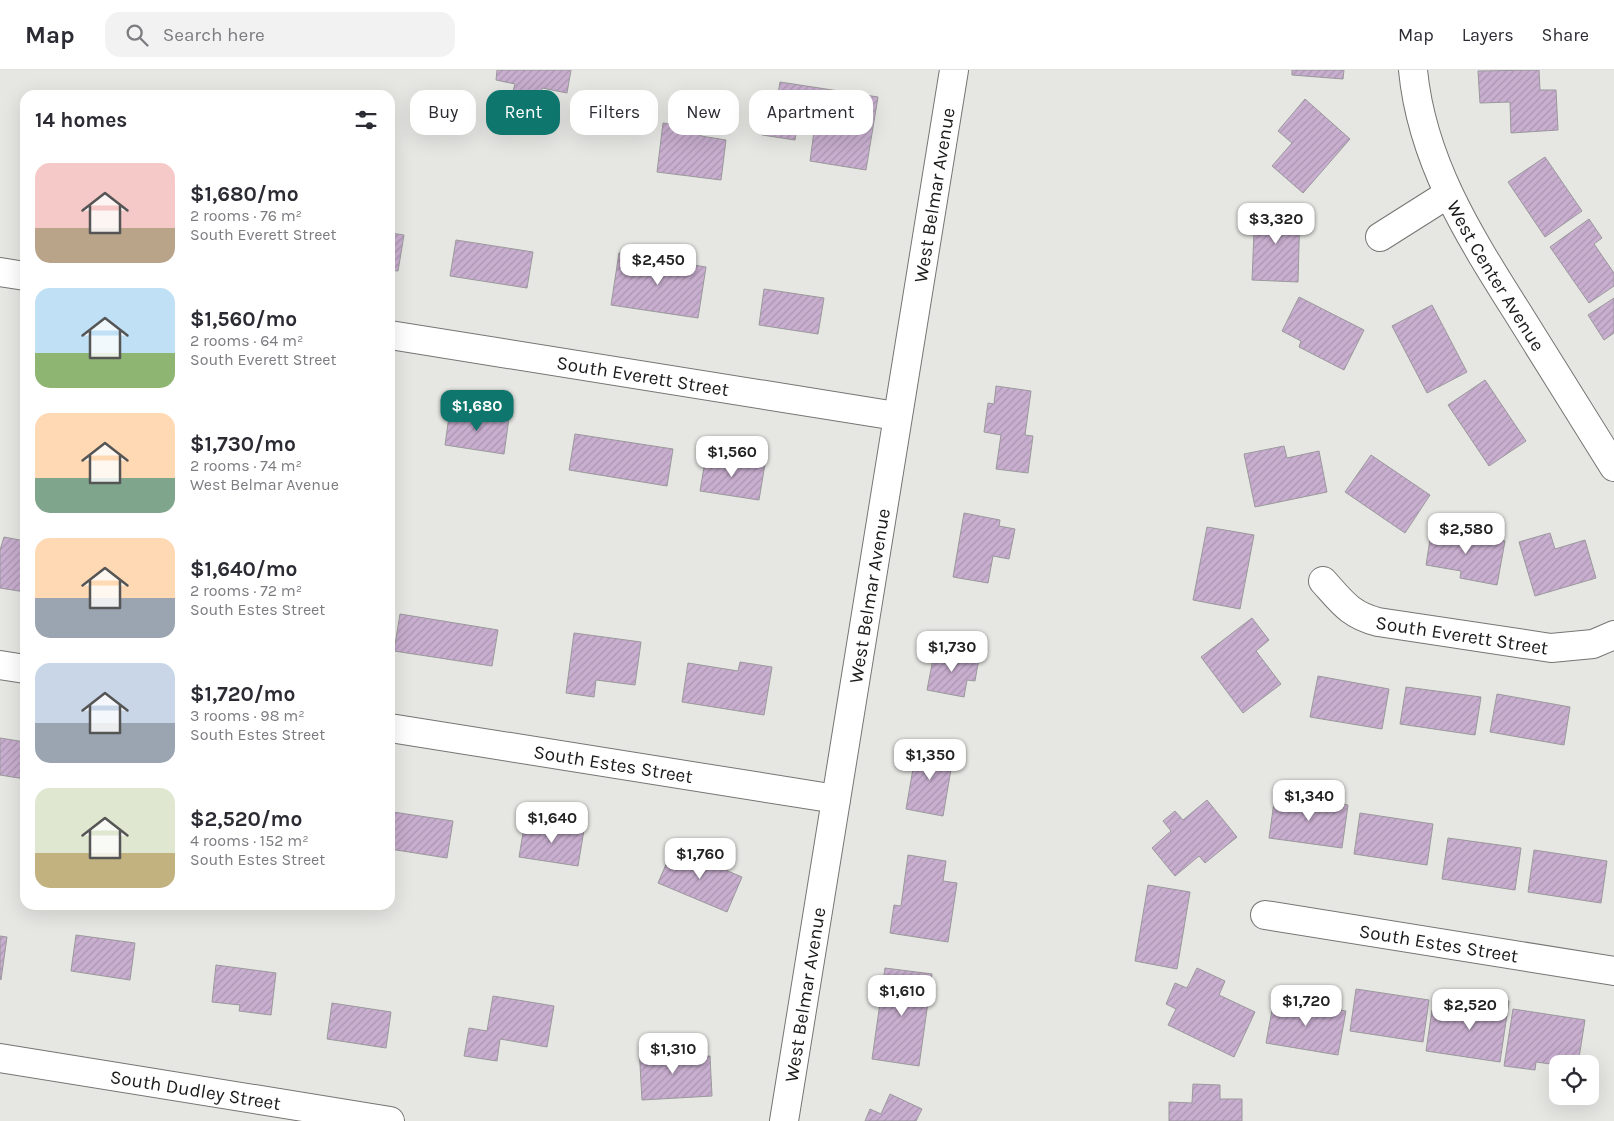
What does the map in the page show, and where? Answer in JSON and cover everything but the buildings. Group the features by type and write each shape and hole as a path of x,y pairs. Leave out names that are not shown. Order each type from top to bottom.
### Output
{"street":[{"name":"West Belmar Avenue","path":"784,1121 896,416 954,70"},
{"name":"West Center Avenue","path":"1413,70 1422,124 1448,194 1477,249 1610,452"},
{"path":"1380,237 1448,194"},
{"path":"0,272 20,275"},
{"name":"South Everett Street","path":"395,336 896,416"},
{"name":"South Everett Street","path":"1324,581 1348,609 1360,618 1378,622 1551,648 1593,644 1614,635"},
{"path":"0,665 20,668"},
{"name":"South Estes Street","path":"395,729 836,799"},
{"name":"South Estes Street","path":"1265,915 1614,971"},
{"name":"South Dudley Street","path":"0,1058 390,1121"}]}
